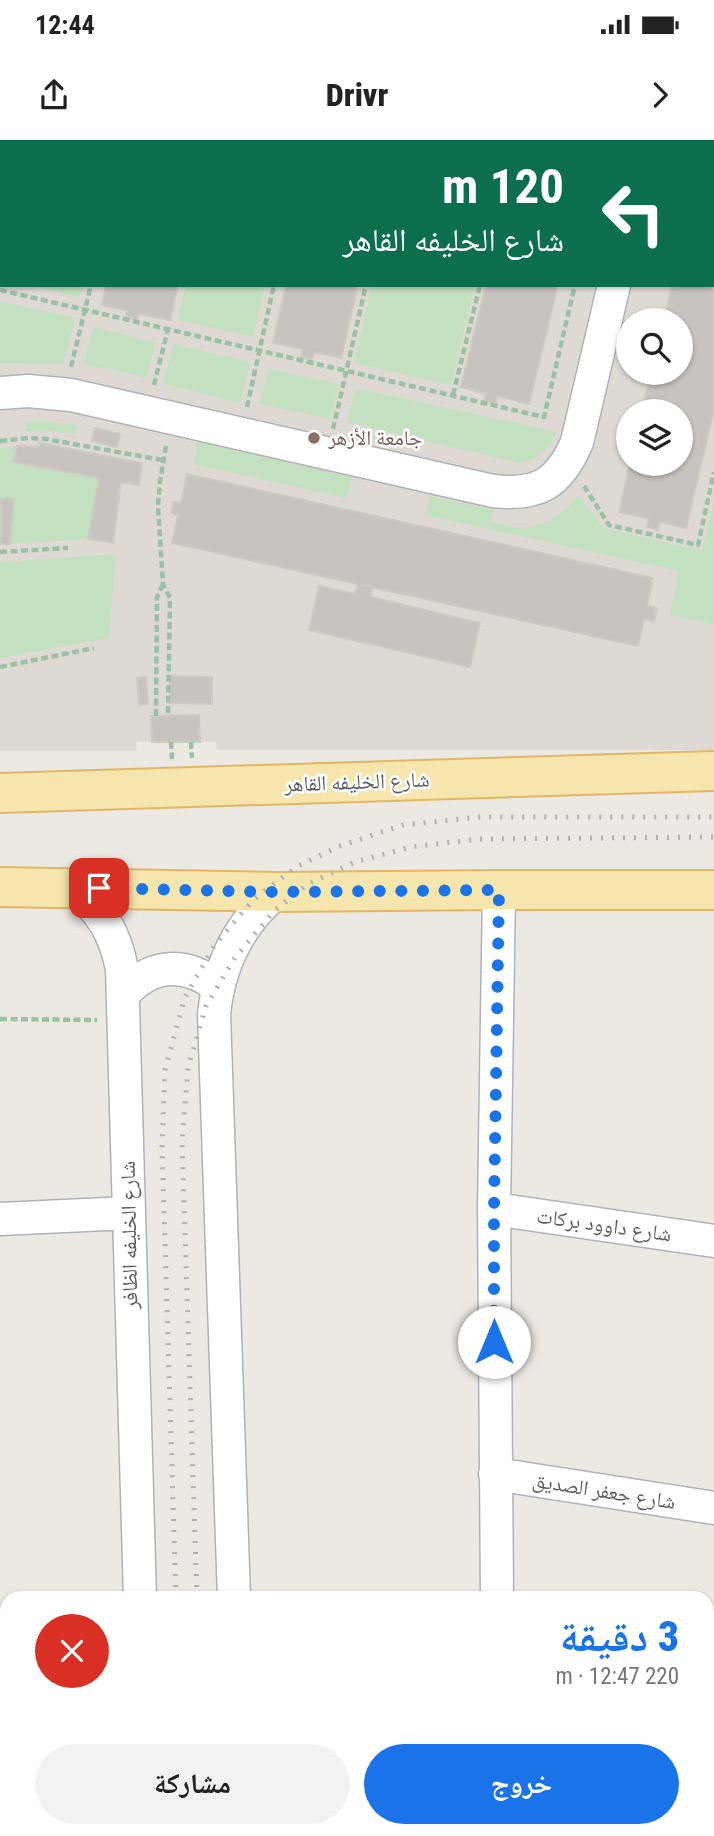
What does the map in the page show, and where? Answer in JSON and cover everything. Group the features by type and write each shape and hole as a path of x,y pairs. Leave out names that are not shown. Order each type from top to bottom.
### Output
{"main road":[{"name":"شارع الخليفه القاهر","path":"0,793 714,771"},
{"path":"0,887 277,892 714,890"}],"street":[{"path":"0,393 38,391 71,395 493,491 514,493 536,489 554,478 569,462 577,442 614,287"},
{"name":"شارع الخليفه الظافر","path":"74,888 104,919 113,935 122,970 140,1591"},
{"path":"497,1591 494,1209 499,890"},
{"path":"234,1591 214,1014 218,987 236,939 261,905 277,892"},
{"path":"124,1007 132,984 156,971 182,969 195,972 218,987"},
{"name":"شارع داوود بركات","path":"494,1209 714,1241"},
{"path":"0,1219 128,1213"},
{"name":"شارع جعفر الصديق","path":"495,1474 714,1508"}],"path":[{"path":"71,367 91,287"},
{"path":"246,410 274,287"},
{"path":"332,429 366,287"},
{"path":"453,396 480,287"},
{"path":"0,290 544,417 575,287"},
{"path":"154,385 169,329"},
{"path":"156,716 157,597 163,584 158,506 162,460 172,418"},
{"path":"0,441 46,439 162,460"},
{"path":"569,462 610,525 698,545 714,472"},
{"path":"0,552 68,548"},
{"path":"163,584 169,593 170,603 168,715"},
{"path":"0,667 94,648"},
{"path":"0,1019 124,1007"}],"shaded area":[{"name":"جامعة الأزهر","path":"0,287 714,287 714,750 217,750 216,742 137,742 136,751 0,751"}],"green space":[{"path":"33,287 82,287 79,297"},
{"path":"186,287 265,287 253,337 178,320"},
{"path":"372,287 475,287 451,385 354,363"},
{"path":"0,301 75,318 63,364 0,363"},
{"path":"94,327 156,343 146,378 83,365"},
{"path":"174,344 250,362 240,403 163,383"},
{"path":"269,369 339,384 330,419 259,404"},
{"path":"355,388 557,432 541,453 531,460 518,463 347,422"},
{"path":"25,422 77,425 76,434 25,431"},
{"path":"197,442 352,476 347,498 193,464"},
{"path":"17,446 14,462 99,478 88,539 10,544 14,499 0,498 0,448"},
{"path":"578,495 603,528 702,551 714,502 714,624 670,615 679,571 425,515 430,496 493,510 491,521 528,527 560,514"},
{"path":"116,554 109,638 0,658 0,562"}],"building":[{"path":"106,287 178,287 170,320 139,314 137,319 126,317 127,311 102,305"},
{"path":"286,287 358,287 341,358 314,352 312,360 301,357 303,349 273,343"},
{"path":"486,287 558,287 529,404 497,396 496,404 484,401 486,394 461,387"},
{"path":"672,287 714,287 714,410 686,528 660,522 658,530 647,527 649,519 619,512 627,476 693,476 693,399 645,399 648,385 693,385 693,308 667,308"},
{"path":"95,428 120,434 117,447 92,441"},
{"path":"40,443 142,463 139,485 121,482 113,543 88,539 99,478 14,462 17,446 39,447"},
{"path":"187,474 653,578 647,606 657,608 654,622 644,619 638,646 172,543 178,515 171,513 173,502 181,503"},
{"path":"0,498 14,499 10,544 0,544"},
{"path":"358,584 373,587 370,597 480,623 470,667 309,630 319,586 355,594"},
{"path":"170,676 212,677 212,704 170,703"},
{"path":"146,677 148,704 139,705 137,678"},
{"path":"199,715 200,742 152,742 151,716"}],"railway":[{"path":"176,1591 162,1147 165,1070 185,997 214,946 252,901 296,867 340,846 403,825 480,817 714,817"},
{"path":"197,1591 182,1142 188,1068 206,1006 234,959 274,911 308,884 355,862 411,847 480,839 714,837"}],"place":[{"name":"جامعة الأزهر","path":"314,438"}],"route":[{"path":"99,888 277,892 499,890 494,1342"}]}
